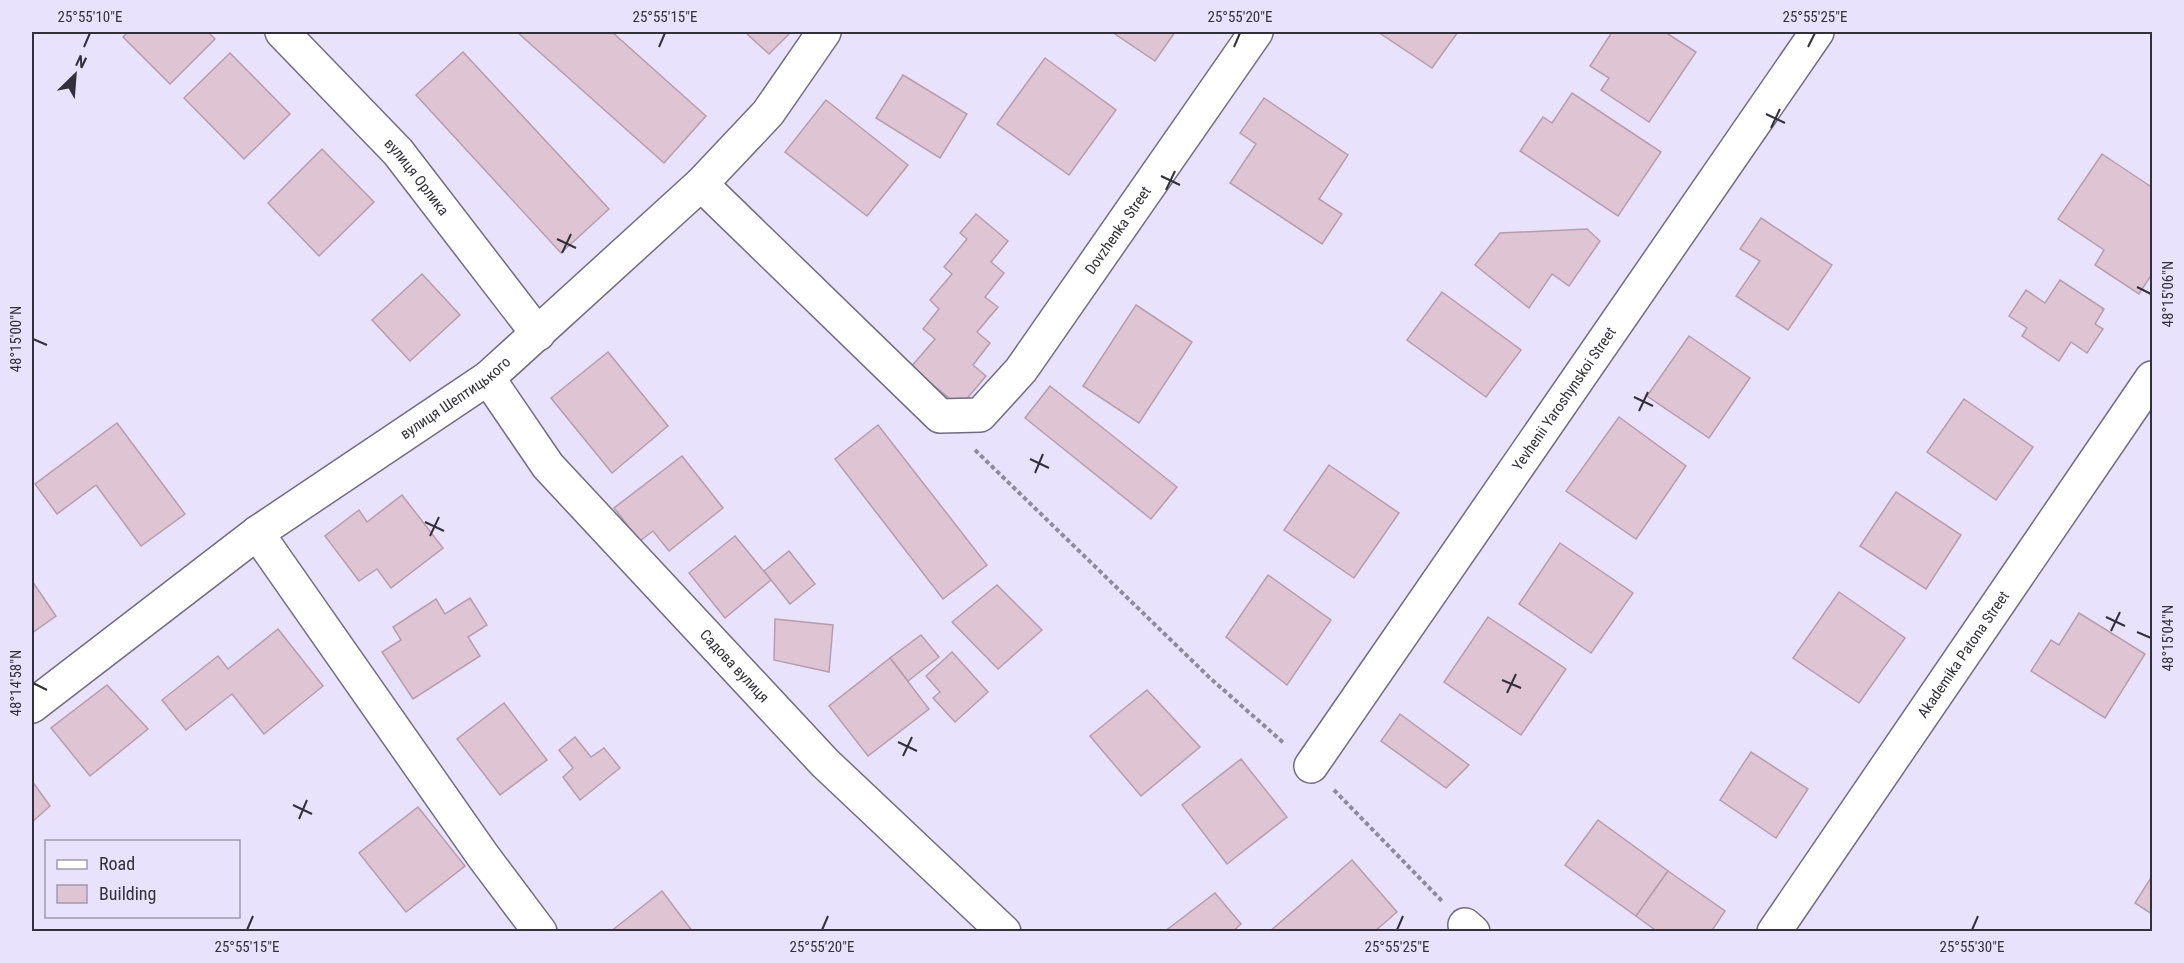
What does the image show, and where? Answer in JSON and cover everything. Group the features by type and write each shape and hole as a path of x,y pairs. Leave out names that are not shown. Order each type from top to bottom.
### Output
{"street":[{"name":"вулиця Орлика","path":"282,32 398,152 537,334"},
{"name":"вулиця Шептицького","path":"32,706 257,533 488,378 701,184 768,113 824,32"},
{"name":"Dovzhenka Street","path":"940,416 980,416 1022,370 1256,32"},
{"name":"Yevhenii Yaroshynskoi Street","path":"1311,766 1817,32"},
{"path":"701,184 940,416"},
{"name":"Садова вулиця","path":"488,378 548,466 825,763 1004,932"},
{"name":"Akademika Patona Street","path":"1774,932 2152,378"},
{"path":"257,533 483,856 540,932"}],"path":[{"path":"940,416 1210,678 1311,766 1469,928"}],"building":[{"path":"128,32 208,32 215,39 170,84 123,37"},
{"path":"517,32 612,32 706,116 664,163"},
{"path":"745,32 791,32 769,54"},
{"path":"1112,32 1175,32 1155,61"},
{"path":"1378,32 1458,32 1432,68"},
{"path":"1612,32 1665,32 1696,52 1649,122 1601,90 1609,78 1590,66"},
{"path":"463,52 609,209 561,253 416,95"},
{"path":"230,53 290,114 244,159 184,98"},
{"path":"1045,58 1116,110 1069,175 997,124"},
{"path":"903,75 967,114 940,158 876,118"},
{"path":"1572,93 1661,152 1618,216 1520,151 1543,117 1552,123"},
{"path":"1264,98 1348,155 1319,199 1342,214 1322,244 1230,183 1256,144 1240,133"},
{"path":"826,100 908,165 867,216 785,152"},
{"path":"322,149 374,202 319,256 268,203"},
{"path":"2102,154 2150,186 2152,182 2152,274 2139,294 2095,265 2104,250 2058,219"},
{"path":"976,214 1008,241 991,262 1004,273 985,297 998,307 977,332 990,343 973,365 986,376 960,407 911,367 935,339 923,329 939,309 930,300 952,274 944,267 967,239 960,233"},
{"path":"1761,218 1832,265 1788,330 1736,296 1760,261 1740,249"},
{"path":"1587,229 1600,241 1569,286 1552,274 1529,308 1475,265 1500,233"},
{"path":"422,274 460,315 410,361 372,320"},
{"path":"2060,280 2104,309 2095,324 2103,329 2087,353 2071,342 2059,361 2022,336 2027,328 2009,316 2026,290 2045,303"},
{"path":"1442,292 1521,350 1486,397 1407,340"},
{"path":"1136,305 1192,342 1139,423 1083,386"},
{"path":"1689,336 1750,378 1709,438 1647,396"},
{"path":"608,352 668,426 612,473 551,398"},
{"path":"1050,386 1177,487 1151,519 1025,418"},
{"path":"1964,399 2033,447 1996,500 1927,452"},
{"path":"1619,417 1686,466 1636,539 1566,491"},
{"path":"117,423 185,514 141,546 96,485 57,514 35,484"},
{"path":"878,425 987,565 943,599 835,459"},
{"path":"682,456 723,508 669,551 653,531 640,541 614,508"},
{"path":"1329,465 1399,513 1354,578 1284,530"},
{"path":"1896,492 1961,535 1926,589 1860,546"},
{"path":"402,495 443,548 391,588 377,569 359,581 325,536 359,510 367,522"},
{"path":"735,536 771,580 725,618 689,573"},
{"path":"1560,543 1633,593 1591,653 1519,604"},
{"path":"789,551 815,584 790,604 764,571"},
{"path":"1268,575 1331,620 1287,685 1226,637"},
{"path":"32,581 56,616 32,633"},
{"path":"997,585 1042,630 998,669 952,622"},
{"path":"1839,592 1905,638 1859,703 1793,658"},
{"path":"470,598 487,625 468,637 480,656 413,699 382,652 401,640 393,627 436,599 445,614"},
{"path":"2079,613 2145,654 2105,718 2031,671 2051,640 2059,645"},
{"path":"1488,617 1566,669 1521,735 1444,682"},
{"path":"775,619 833,625 829,672 774,660"},
{"path":"278,629 323,686 264,734 232,694 186,730 162,700 218,656 228,669"},
{"path":"921,635 939,657 908,681 890,658"},
{"path":"952,652 988,692 955,722 933,698 940,692 926,676"},
{"path":"890,658 929,709 868,756 829,706"},
{"path":"107,685 148,729 90,776 51,728"},
{"path":"1147,690 1200,747 1141,796 1090,736"},
{"path":"504,703 547,760 500,795 457,739"},
{"path":"1400,714 1469,765 1446,788 1381,741"},
{"path":"575,737 591,757 604,748 620,768 580,800 563,777 573,768 559,750"},
{"path":"1751,752 1808,789 1776,838 1720,800"},
{"path":"1241,759 1287,817 1227,864 1182,805"},
{"path":"32,781 50,806 32,822"},
{"path":"418,807 465,866 406,912 359,853"},
{"path":"1598,820 1668,871 1636,916 1565,865"},
{"path":"1352,860 1397,912 1374,932 1269,932"},
{"path":"1668,871 1725,911 1711,932 1658,932 1636,916"},
{"path":"2152,876 2152,914 2135,903"},
{"path":"662,891 693,932 610,932"},
{"path":"1215,893 1241,924 1232,932 1164,932"}]}
